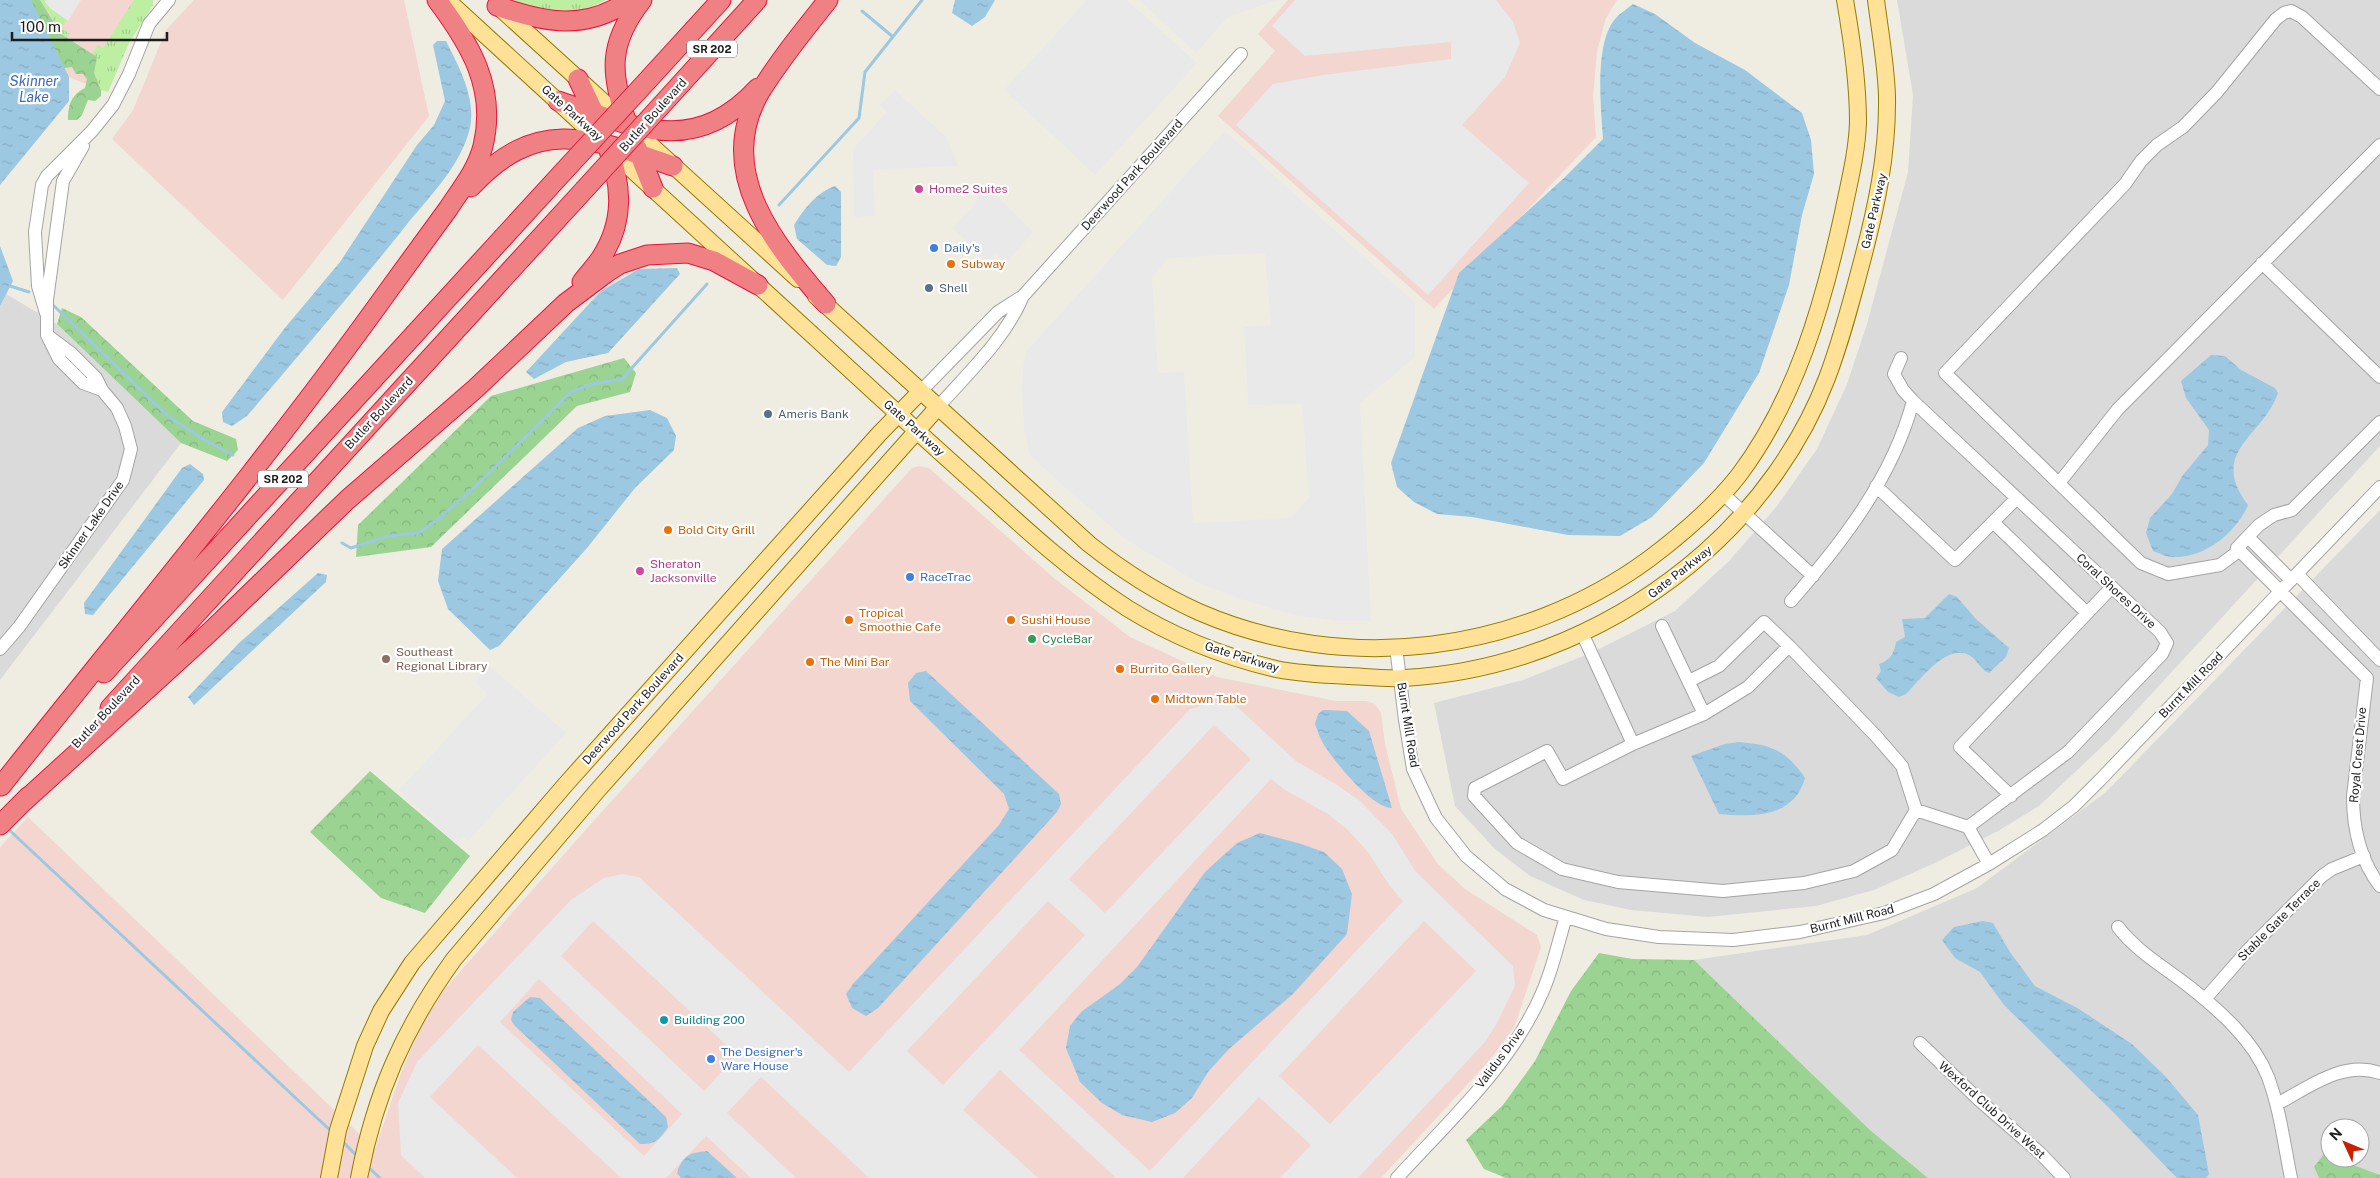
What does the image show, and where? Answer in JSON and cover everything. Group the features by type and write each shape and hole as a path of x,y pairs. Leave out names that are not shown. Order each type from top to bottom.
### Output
{"highway":[{"path":"0,786 323,381 437,225 475,168 482,148 486,119 482,81 476,59 466,40 436,0"},
{"path":"494,3 537,19 568,21 598,16 613,11 630,0"},
{"path":"642,0 626,23 615,62 614,78 627,124 653,188"},
{"name":"SR 202","path":"0,786 721,0"},
{"name":"Butler Boulevard","path":"0,825 757,0"},
{"path":"558,101 627,124 663,132 680,132 716,121 746,100 828,0"},
{"path":"788,50 761,91 750,114 745,144 747,178 760,216 768,232 787,259 826,304"},
{"path":"566,303 601,258 614,227 620,188 618,175 607,146 578,79"},
{"path":"437,225 491,166 521,147 556,138 580,140 607,146 673,166"},
{"path":"21,804 210,632 347,500 475,389 566,303 620,264 639,257 660,253 688,253 730,269 758,285"}],"main road":[{"name":"Gate Parkway","path":"447,0 916,431 1083,578 1162,628 1196,643 1276,669 1304,673 1400,679 1493,666 1563,643 1638,604 1665,586 1721,538 1744,513 1780,466 1806,424 1826,383 1841,339 1872,226 1884,168 1887,94 1876,0"},
{"path":"494,3 1089,544 1119,567 1167,596 1220,620 1272,636 1330,646 1396,647 1428,646 1475,637 1549,615 1582,601 1629,574 1686,530 1739,474 1785,399 1803,359 1838,236 1854,162 1858,125 1855,72 1845,0"},
{"name":"Deerwood Park Boulevard","path":"329,1178 338,1130 365,1046 381,1011 425,947 801,522 921,391"},
{"name":"Deerwood Park Boulevard","path":"360,1178 371,1125 387,1076 409,1028 435,984 454,959 591,798 938,407"},
{"path":"797,565 805,539 801,522"}],"street":[{"name":"Skinner Lake Drive","path":"46,314 38,286 34,232 38,196 47,176 92,131 113,106 129,74 148,24 169,0"},
{"path":"2380,89 2302,17 2291,11 2284,13 2263,32 2250,54 2217,92 2183,127 2157,145 2141,161 2125,184 1945,373 2141,563 2168,574 2220,565 2227,561 2259,525 2274,515 2292,510 2380,422"},
{"name":"Deerwood Park Boulevard","path":"938,407 1001,335 1013,317 1023,296 1241,54"},
{"name":"Skinner Lake Drive","path":"0,649 19,627 123,480 131,449 125,426 116,408 102,390 96,378 71,353 47,335 46,314 63,180 92,131"},
{"path":"2059,482 2118,409 2380,145"},
{"path":"36,218 58,222"},
{"path":"2262,263 2380,377"},
{"name":"Deerwood Park Boulevard","path":"921,391 998,312 1010,302 1023,296"},
{"name":"Coral Shores Drive","path":"1900,358 1894,374 1903,390 1913,401 2160,632 2167,643 2162,654 2068,752 2012,796 1968,827"},
{"path":"1791,601 1830,557 1876,486 1908,419 1913,401"},
{"path":"1876,486 1955,560 2017,498"},
{"name":"Burnt Mill Road","path":"1396,647 1413,769 1436,818 1466,856 1505,889 1544,910 1606,929 1659,937 1733,940 1790,933 1884,913 1934,894 1989,864 2043,830 2074,806 2380,487"},
{"path":"1722,493 1813,576"},
{"path":"1994,523 2087,613"},
{"path":"2248,537 2339,618 2380,660"},
{"path":"2237,548 2367,678 2380,666"},
{"path":"2012,796 1960,747 2112,587"},
{"path":"2324,634 2339,618"},
{"path":"1689,681 1719,666 1764,622 1789,646 1876,736 1902,766 1916,810 1892,850 1854,871 1804,883 1723,891 1618,882 1562,869 1518,842 1474,796 1475,788 1547,751 1563,779 1633,744 1704,714 1748,687 1789,646"},
{"path":"1662,626 1704,714"},
{"path":"1582,633 1633,744"},
{"path":"2346,656 2361,641"},
{"name":"Royal Crest Drive","path":"2367,678 2353,796 2356,834 2367,865 2380,886"},
{"path":"1916,810 1968,827 1989,864"},
{"name":"Stable Gate Terrace","path":"2205,999 2247,951 2322,876 2332,869 2364,856"},
{"name":"Validus Drive","path":"1397,1178 1484,1081 1515,1041 1543,991 1566,916"},
{"path":"2118,927 2134,946 2205,999 2224,1017 2258,1058 2267,1075 2277,1104 2291,1178"},
{"name":"Wexford Club Drive West","path":"1920,1043 1979,1100 2039,1152 2064,1178"},
{"path":"2277,1104 2338,1072 2364,1069 2380,1073"}],"shaded area":[{"path":"31,0 147,0 134,16 101,90 69,77"},
{"path":"46,0 81,0 68,21 51,9 45,2"},
{"path":"194,0 404,0 429,116 283,300 112,139 133,110 166,30"},
{"path":"1087,0 1127,0 1197,63 1095,175 1004,90"},
{"path":"1139,0 1277,0 1228,17 1196,53"},
{"path":"1288,0 1617,0 1606,18 1597,51 1593,97 1596,137 1434,309 1218,116 1275,51 1258,34"},
{"path":"1295,0 1496,0 1513,22 1520,43 1505,77 1462,125 1529,183 1428,295 1236,125 1273,84 1323,75 1451,59 1451,42 1305,56 1272,26"},
{"path":"1897,0 2380,0 2380,446 2109,740 2039,806 1998,831 1935,863 1874,890 1816,906 1708,917 1631,910 1584,900 1530,876 1495,849 1455,806 1434,703 1523,680 1591,653 1675,611 1729,561 1777,506 1817,449 1847,384 1867,324 1908,172 1913,95"},
{"path":"895,90 947,138 958,166 873,170 875,216 854,217 853,149 887,112 880,105"},
{"path":"1225,131 1415,303 1415,357 1360,403 1371,621 1336,621 1295,615 1237,598 1197,582 1128,541 1071,493 1030,455 1024,429 1022,391 1026,352","holes":["1265,253 1271,325 1244,327 1248,405 1302,404 1309,498 1291,518 1193,523 1184,372 1158,373 1152,277 1168,258"]},
{"path":"985,184 1033,232 1005,264 995,254 988,261 952,228 975,204 980,189"},
{"path":"6,294 57,324 181,443 0,680 0,306"},
{"path":"919,466 929,468 1054,578 1130,637 1217,677 1336,701 1366,701 1375,704 1381,713 1385,744 1401,809 1438,864 1465,889 1537,935 1541,947 1514,1028 1489,1061 1381,1178 0,1178 0,847 28,817 375,1149 401,1073 421,1025 442,992 912,468"},
{"path":"2380,510 2380,1175 2361,1168 2370,1168 2370,1118 2320,1118 2320,1160 2314,1167 2319,1178 1928,1178 1870,1130 1694,960 1867,935 1977,888 2106,792"},
{"path":"490,666 566,733 468,841 463,836 456,844 399,790 488,694 475,682"},
{"path":"1213,703 1233,703 1296,761 1360,801 1392,834 1416,872 1513,966 1515,986 1497,1023 1485,1042 1358,1178 1280,1178 1311,1145 1259,1097 1183,1178 1116,1178 1000,1070 963,1110 1038,1178 869,1178 761,1077 727,1113 796,1178 751,1178 706,1136 666,1178 621,1178 478,1045 430,1097 517,1178 425,1178 401,1155 398,1103 417,1062 571,900 604,878 622,874 639,877 849,1072 1190,709","holes":["1214,725 1251,759 1105,913 1069,879","1271,779 1285,790 1328,814 1348,830 1368,852 1389,885 1403,901 1150,1171 1019,1050","1048,901 1085,935 943,1085 907,1051","593,921 737,1055 704,1091 561,956","1424,921 1476,971 1330,1124 1279,1076","539,979 682,1114 644,1156 500,1022"]}],"green space":[{"path":"25,0 40,0 61,34 97,57 94,73 101,90 101,96 95,101 88,100 82,115 77,120 68,120 70,105 73,97 85,88 87,79 83,74 76,74 72,67 64,68 45,29"},
{"path":"40,0 46,0 45,2 67,20 61,28 70,34 67,38 56,28 52,17"},
{"path":"134,0 153,0 153,5 129,43 108,92 101,90 94,73 97,57 92,54 98,45 103,48"},
{"path":"513,0 606,0 572,12 547,12 524,6"},
{"path":"62,308 81,317 193,421 236,439 238,450 227,461 181,443 57,324"},
{"path":"624,358 636,373 630,392 577,406 431,547 356,557 358,525 491,396"},
{"path":"370,771 470,856 425,913 381,898 310,832"},
{"path":"1599,953 1632,959 1694,960 1870,1130 1928,1178 1506,1178 1484,1169 1466,1140 1503,1105 1535,1061 1571,991"},
{"path":"2320,1159 2320,1168 2361,1168 2380,1175 2380,1178 2319,1178 2314,1167"}],"water":[{"name":"Skinner Lake","path":"0,0 31,0 69,77 69,101 0,185"},
{"path":"955,0 995,0 985,17 972,26 952,13"},
{"path":"1633,4 1655,14 1695,43 1745,70 1802,113 1811,140 1814,174 1802,215 1789,285 1759,373 1704,463 1652,517 1620,536 1568,535 1472,517 1437,514 1414,502 1397,487 1391,463 1459,273 1564,178 1603,139 1600,77 1604,44 1608,30 1615,19"},
{"path":"437,41 446,41 462,75 470,99 471,123 457,160 431,195 346,299 247,416 232,426 223,422 222,412 284,329 340,262 417,145 434,125 445,101 433,45"},
{"path":"835,186 841,192 841,257 836,266 827,265 797,239 794,225 802,213 822,192"},
{"path":"0,246 13,281 0,306"},
{"path":"677,268 680,274 608,353 566,362 534,379 526,372 601,291 639,269"},
{"path":"2211,355 2225,356 2241,370 2275,388 2278,393 2271,408 2242,445 2236,457 2233,471 2237,486 2248,505 2243,515 2227,534 2207,549 2196,554 2167,556 2153,551 2146,533 2150,518 2172,494 2183,475 2208,445 2209,430 2186,398 2181,381"},
{"path":"650,410 667,418 676,436 674,450 635,488 587,548 499,646 490,650 448,609 438,581 442,549 578,428 605,416"},
{"path":"190,464 203,474 204,480 93,615 85,614 84,603 182,468"},
{"path":"318,573 327,575 326,582 194,705 188,697 239,643"},
{"path":"1949,594 1957,597 1976,619 2009,648 2006,657 1989,673 1972,657 1963,653 1954,654 1945,657 1927,671 1906,694 1899,697 1888,692 1876,678 1881,671 1879,664 1889,658 1893,653 1896,642 1905,637 1902,619 1925,618"},
{"path":"926,671 1059,794 1061,804 1057,812 878,1008 866,1016 852,1008 846,994 853,984 999,825 1009,809 1004,794 910,701 908,683 916,673"},
{"path":"1323,710 1347,711 1369,731 1392,808 1375,801 1365,793 1346,774 1326,748 1315,724 1318,714"},
{"path":"1739,742 1769,747 1791,761 1805,778 1800,791 1792,801 1782,808 1771,812 1745,815 1719,814 1691,756 1725,744"},
{"path":"1260,833 1324,852 1342,869 1352,894 1347,934 1293,994 1229,1049 1208,1072 1192,1098 1175,1113 1152,1122 1122,1115 1102,1103 1080,1082 1066,1048 1070,1026 1081,1012 1120,984 1137,967 1205,872 1237,843"},
{"path":"1983,921 1993,923 2010,952 2035,986 2079,1009 2132,1044 2166,1077 2198,1115 2209,1174 2206,1178 2177,1178 2004,1005 1980,972 1955,958 1942,940 1954,927"},
{"path":"530,997 540,998 666,1117 668,1127 660,1138 650,1143 640,1144 515,1026 511,1020 513,1012"},
{"path":"707,1151 737,1178 681,1178 677,1173 684,1159 691,1154"}],"waterway":[{"path":"779,205 859,118 865,72 922,0"},
{"path":"862,11 892,36"},
{"path":"342,543 351,548 388,536 418,533 437,520 476,486 571,392 592,384 622,379 707,284"},
{"path":"10,286 29,292"},
{"path":"54,306 169,417 203,439 233,455"},
{"path":"6,827 332,1132"},
{"path":"342,1141 357,1156"},
{"path":"367,1166 380,1178"}],"place":[{"name":"Home2 Suites","path":"919,189"},
{"name":"Daily's","path":"934,248"},
{"name":"Subway","path":"951,264"},
{"name":"Shell","path":"929,288"},
{"name":"Ameris Bank","path":"768,414"},
{"name":"Bold City Grill","path":"668,530"},
{"name":"Sheraton Jacksonville","path":"640,571"},
{"name":"RaceTrac","path":"910,577"},
{"name":"Tropical Smoothie Cafe","path":"849,620"},
{"name":"Sushi House","path":"1011,620"},
{"name":"CycleBar","path":"1032,639"},
{"name":"Southeast Regional Library","path":"386,659"},
{"name":"The Mini Bar","path":"810,662"},
{"name":"Burrito Gallery","path":"1120,669"},
{"name":"Midtown Table","path":"1155,699"},
{"name":"Building 200","path":"664,1020"},
{"name":"The Designer's Ware House","path":"711,1059"}]}
